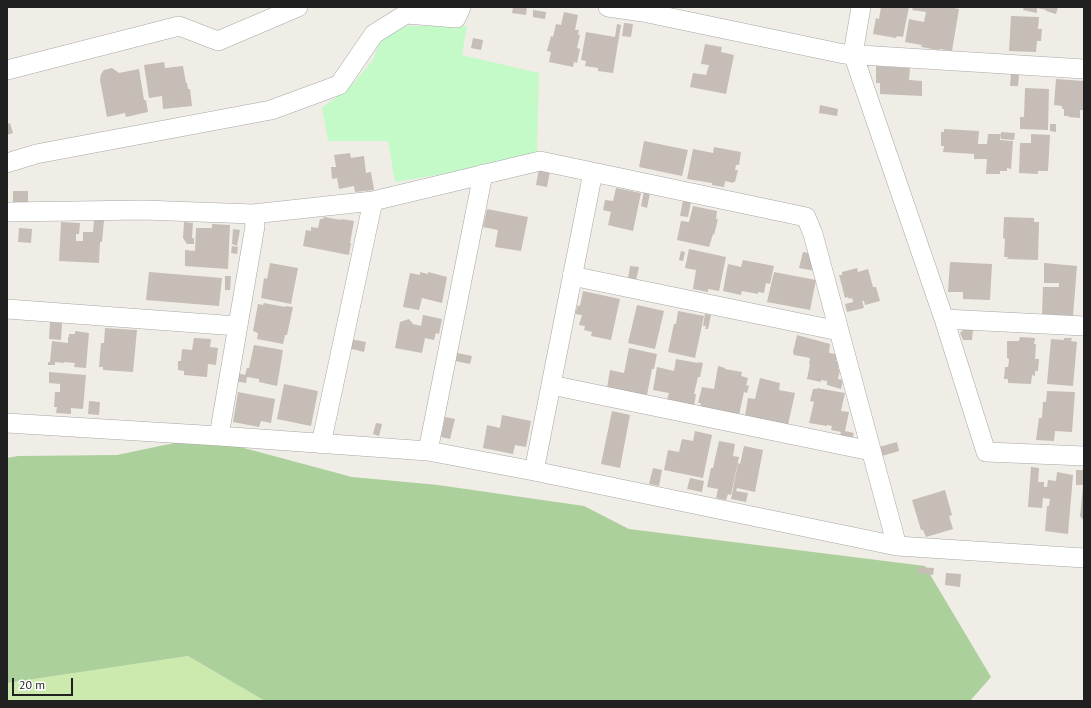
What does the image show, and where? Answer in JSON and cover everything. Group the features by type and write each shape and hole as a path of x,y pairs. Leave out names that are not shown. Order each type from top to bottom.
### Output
{"street":[{"path":"7,70 179,26 218,41 298,7"},
{"path":"7,163 36,154 271,110 339,85 374,34 406,14 456,18 461,7"},
{"path":"608,7 643,12 844,54 1084,69"},
{"path":"861,7 853,54 944,319 986,452 1084,456"},
{"path":"7,212 143,210 253,214 373,201 540,160 806,217 839,331 897,546"},
{"path":"534,471 593,172"},
{"path":"428,451 483,174"},
{"path":"321,444 373,201"},
{"path":"219,436 255,226 253,214"},
{"path":"572,276 839,331"},
{"path":"7,309 237,326"},
{"path":"944,319 1084,326"},
{"path":"551,385 871,450"},
{"path":"7,423 428,451 534,471 897,546 1084,558"}],"green space":[{"path":"402,26 467,26 462,55 539,73 537,152 478,168 395,182 388,141 328,141 322,108 350,87 373,60 380,41"},
{"path":"203,437 352,477 438,485 584,506 629,529 925,566 991,677 970,701 265,701 188,656 7,683 7,458 18,456 117,455"},
{"path":"188,656 265,701 7,701 7,683"}],"building":[{"path":"513,7 527,8 526,15 512,13"},
{"path":"881,7 909,7 903,37 897,36 896,38 873,34 876,18 879,19"},
{"path":"913,7 948,7 959,9 952,51 921,47 922,45 905,42 909,19 924,22 926,12 912,10"},
{"path":"1024,7 1058,7 1056,14 1037,8 1037,13 1023,10"},
{"path":"533,10 546,12 545,19 533,17"},
{"path":"564,12 578,15 575,30 579,30 578,35 580,35 577,48 580,49 577,63 574,62 573,67 549,62 551,52 547,51 551,36 553,37 556,24 561,25"},
{"path":"1011,16 1039,17 1038,29 1042,29 1041,41 1037,41 1036,52 1009,51"},
{"path":"624,23 633,24 631,37 622,36"},
{"path":"617,24 621,25 613,73 598,71 598,68 585,66 586,61 581,60 586,32 615,37"},
{"path":"473,38 483,40 481,50 471,48"},
{"path":"705,44 722,47 721,52 734,55 726,94 690,87 693,73 706,75 709,65 701,64"},
{"path":"164,62 165,68 183,66 186,83 188,89 190,89 192,106 163,109 162,96 149,98 144,65"},
{"path":"876,66 910,68 909,80 922,81 922,96 880,94 880,83 876,83"},
{"path":"112,68 119,73 139,69 144,100 146,100 148,112 126,117 125,113 107,117 100,80 101,74 104,70"},
{"path":"1011,74 1019,75 1018,86 1010,86"},
{"path":"1056,79 1084,81 1084,110 1080,110 1080,118 1064,116 1064,109 1062,109 1062,106 1054,105"},
{"path":"1025,88 1049,89 1048,130 1020,129 1020,117 1024,117"},
{"path":"820,105 838,109 837,116 819,113"},
{"path":"10,123 13,133 7,135 7,124"},
{"path":"1050,124 1056,124 1056,132 1050,131"},
{"path":"944,129 979,131 978,144 987,144 988,134 1001,134 1000,140 1013,141 1011,169 1007,168 1007,171 1000,171 1000,174 986,174 987,159 974,159 974,154 943,152 944,146 941,146 941,132 944,132"},
{"path":"1001,132 1015,133 1014,140 1001,139"},
{"path":"1031,134 1050,135 1048,171 1038,171 1038,174 1019,173 1020,143 1031,143"},
{"path":"644,141 688,150 682,176 639,167"},
{"path":"714,147 741,152 739,165 736,165 735,170 738,170 735,182 725,181 724,187 712,185 712,183 687,179 693,149 713,153"},
{"path":"350,153 351,158 364,156 366,173 371,172 374,190 355,192 354,186 339,189 337,178 332,179 331,167 336,167 334,155"},
{"path":"539,169 550,171 547,187 536,185"},
{"path":"616,188 641,193 633,231 608,225 611,212 603,210 605,200 613,201"},
{"path":"13,191 28,191 28,202 13,203"},
{"path":"644,191 650,193 647,208 641,206"},
{"path":"683,200 691,202 688,217 680,216"},
{"path":"693,206 717,211 716,219 718,219 709,247 677,240 681,221 689,222"},
{"path":"487,209 528,217 521,251 495,247 498,230 483,227"},
{"path":"324,217 354,221 349,255 303,246 306,230 311,231 311,227 318,228 320,219 323,219"},
{"path":"1004,217 1034,218 1034,222 1039,222 1038,260 1007,259 1008,257 1004,257"},
{"path":"94,219 104,220 102,242 100,242 99,263 59,261 61,222 80,223 79,234 76,234 76,241 83,241 83,232 93,232"},
{"path":"184,222 193,223 192,238 194,238 194,244 187,244 183,238"},
{"path":"212,224 230,225 228,269 185,266 185,250 195,251 196,228 212,228"},
{"path":"19,228 32,229 31,243 18,242"},
{"path":"233,229 240,230 237,246 232,244"},
{"path":"232,246 238,247 237,254 231,253"},
{"path":"689,249 726,257 719,291 708,289 708,292 693,289 696,270 685,268"},
{"path":"681,251 685,252 683,261 679,260"},
{"path":"803,252 809,253 815,271 799,268"},
{"path":"743,260 774,266 770,284 766,283 764,293 758,292 758,294 742,291 741,295 723,291 728,264 741,267"},
{"path":"950,262 992,264 990,300 963,299 963,292 948,292"},
{"path":"270,263 298,268 291,304 261,298 264,278 267,279"},
{"path":"1044,263 1077,266 1073,316 1042,314 1043,287 1059,287 1059,283 1044,283"},
{"path":"630,266 639,267 636,280 628,279"},
{"path":"857,268 858,272 868,269 873,287 876,287 880,301 865,305 864,301 862,301 864,308 847,312 845,304 853,302 852,298 845,298 839,275 842,275 842,272"},
{"path":"149,272 222,278 219,306 146,300"},
{"path":"420,272 428,274 428,272 447,277 442,303 422,298 419,310 403,307 410,273 420,275"},
{"path":"774,272 816,280 810,310 767,302"},
{"path":"225,276 231,276 230,290 225,290"},
{"path":"583,291 620,299 611,340 591,336 592,332 584,330 585,326 579,325 582,315 575,314 578,305 580,306"},
{"path":"264,303 293,307 287,335 285,335 283,344 257,339 258,333 253,331 258,304 263,305"},
{"path":"637,305 664,311 655,349 628,343"},
{"path":"678,311 704,316 695,358 668,352"},
{"path":"705,314 711,315 708,329 705,329 706,326 703,326"},
{"path":"423,315 442,319 439,334 436,333 434,340 425,338 422,353 395,348 400,322 409,319 413,324 421,326"},
{"path":"50,322 62,323 61,340 49,339"},
{"path":"105,328 137,330 133,372 103,370 103,367 99,367 101,343 104,343"},
{"path":"963,330 973,330 972,340 963,340 960,333"},
{"path":"75,331 89,333 86,368 74,367 75,363 64,362 55,362 55,365 48,365 48,362 50,362 52,341 68,343 69,334 75,334"},
{"path":"797,335 830,344 829,353 837,354 836,361 840,362 838,379 843,380 841,389 827,385 827,381 821,380 821,382 807,379 810,358 794,355 793,352"},
{"path":"1020,337 1035,338 1035,359 1039,359 1038,371 1035,371 1035,376 1032,375 1031,384 1008,383 1008,379 1004,379 1005,367 1008,367 1009,361 1007,358 1007,341 1019,341"},
{"path":"194,338 211,339 210,347 218,348 216,365 208,364 207,377 184,375 184,371 178,370 178,361 181,361 182,349 192,350"},
{"path":"1064,338 1072,338 1071,341 1077,342 1073,386 1047,384 1051,339 1064,340"},
{"path":"350,339 366,342 364,352 348,348"},
{"path":"254,345 283,350 277,386 259,382 259,379 247,377 246,383 235,381 237,373 245,375 247,368 249,368"},
{"path":"629,348 657,354 654,369 652,369 647,395 607,388 610,370 624,373"},
{"path":"457,353 472,356 470,364 455,361"},
{"path":"676,359 703,363 694,394 696,394 694,406 667,400 669,393 653,390 657,367 674,371"},
{"path":"718,366 725,369 742,372 741,376 748,378 746,385 749,386 747,393 744,392 739,415 700,407 701,403 698,403 702,387 714,389"},
{"path":"49,372 86,375 83,409 71,408 71,414 56,413 57,407 54,407 55,392 60,392 60,384 49,383"},
{"path":"760,378 780,383 779,390 795,393 788,425 745,416 748,398 755,399"},
{"path":"284,384 318,391 311,426 277,419"},
{"path":"817,388 845,393 841,411 849,412 845,431 854,433 852,439 840,436 841,432 831,430 832,426 809,423 814,402 810,401 813,389"},
{"path":"1047,391 1075,392 1072,432 1055,431 1054,441 1036,440 1039,418 1042,418 1043,402 1046,402"},
{"path":"238,392 275,399 271,423 261,421 259,427 233,422"},
{"path":"89,401 100,402 99,415 88,414"},
{"path":"612,411 630,415 620,468 601,464"},
{"path":"502,415 531,421 526,447 515,445 513,454 483,448 487,425 500,428"},
{"path":"445,417 455,419 450,439 441,437"},
{"path":"376,423 382,424 379,436 373,434"},
{"path":"695,431 712,435 703,478 664,470 668,450 679,452 682,439 693,441"},
{"path":"719,441 735,444 733,456 739,457 731,495 728,494 726,500 716,498 718,489 707,487"},
{"path":"897,442 899,451 882,456 879,447"},
{"path":"744,446 763,450 755,492 737,488 736,491 748,493 746,502 731,499 738,463 740,464"},
{"path":"1031,467 1039,468 1038,482 1044,482 1044,487 1047,487 1048,480 1056,481 1057,472 1073,475 1068,534 1045,531 1047,506 1049,506 1050,499 1043,498 1042,508 1028,507"},
{"path":"653,468 662,470 659,486 649,484"},
{"path":"1076,470 1084,470 1084,519 1081,519 1082,517 1080,517 1083,485 1076,485"},
{"path":"690,478 704,481 702,492 687,489"},
{"path":"945,490 952,515 949,516 953,529 926,537 923,530 921,530 912,500"},
{"path":"919,567 934,568 933,575 918,573"},
{"path":"946,573 961,574 960,587 945,585"}]}
